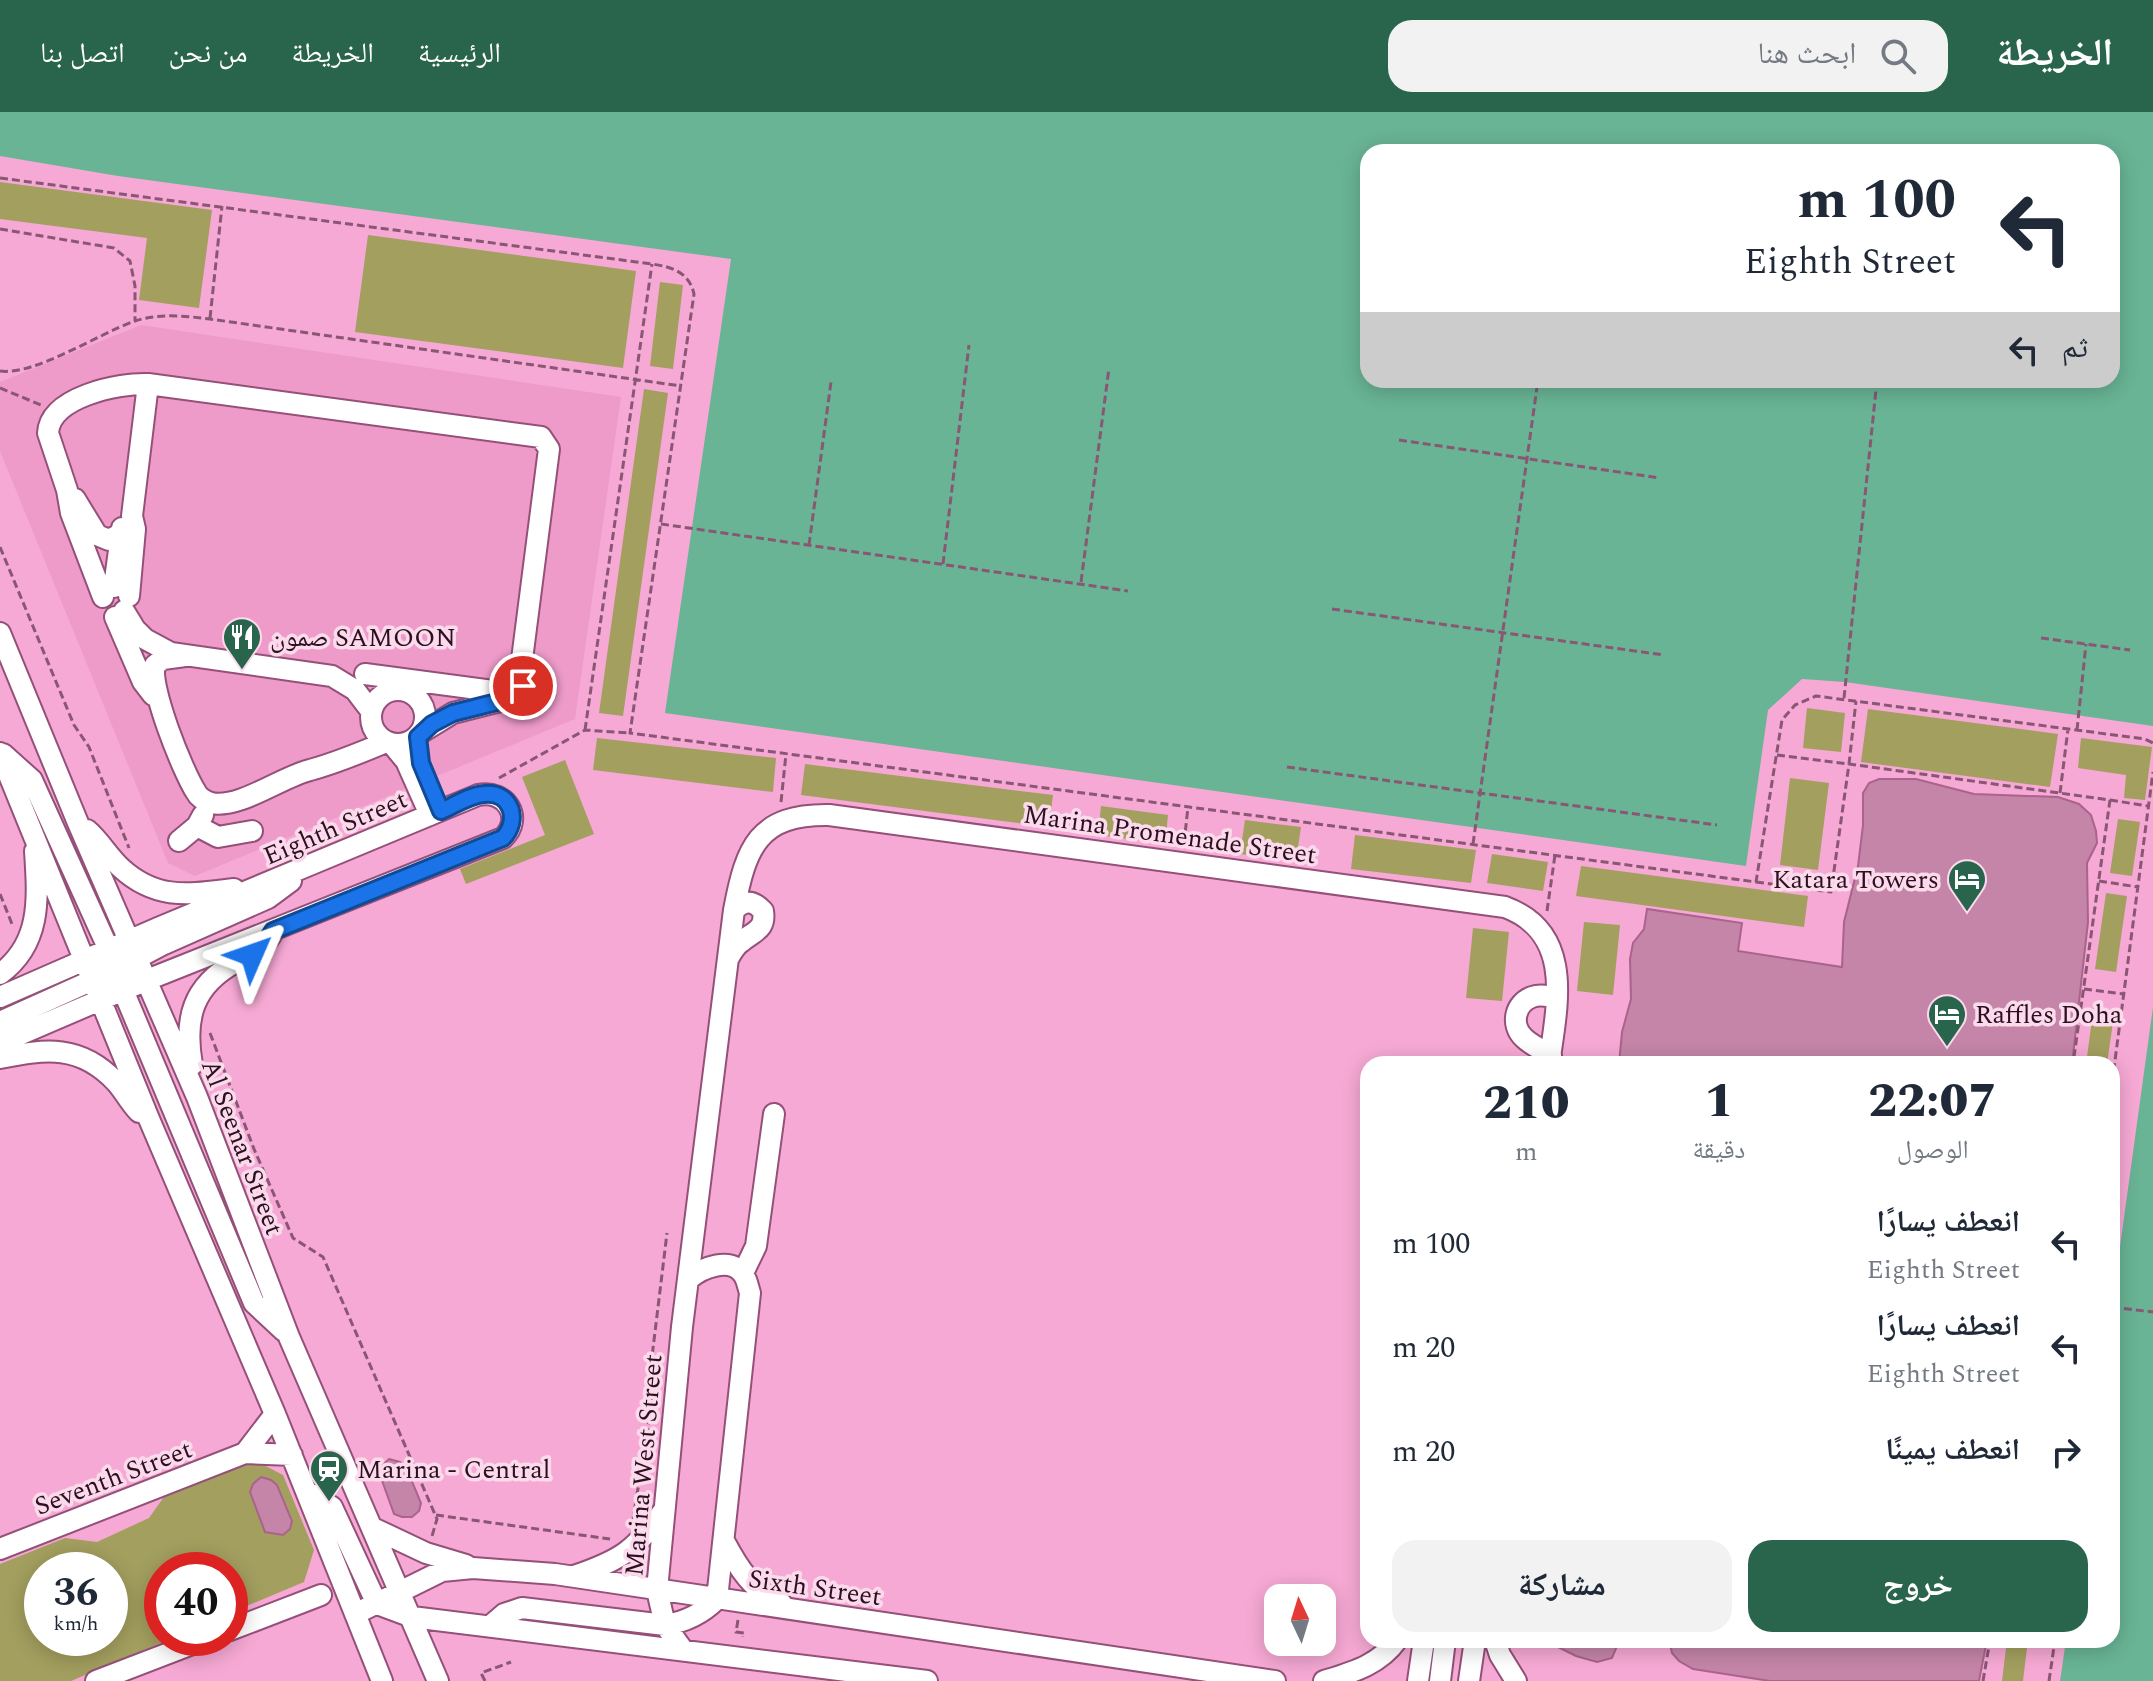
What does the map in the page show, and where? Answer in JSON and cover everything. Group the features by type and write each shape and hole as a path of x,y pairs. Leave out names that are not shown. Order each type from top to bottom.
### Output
{"street":[{"path":"185,656 163,659 155,665 156,698 195,791 205,801 218,805 230,803 311,769 328,754 381,732 406,744 453,713 513,698 523,686 520,675 549,456 546,442 541,437 148,384 124,384 102,390 56,411 48,425 69,507 117,601 135,629 145,639 171,653 319,673 332,676 355,690 381,732 406,761 436,813"},
{"path":"117,601 135,529 132,516 148,384"},
{"path":"67,490 81,506 97,535 109,540 120,534 132,516"},
{"path":"120,534 117,601 143,682 156,698"},
{"name":"Al Seenar Street","path":"0,633 78,823 116,966 101,1000 292,1455 382,1681"},
{"path":"319,673 336,671 499,691 512,686 520,675"},
{"path":"365,674 416,696 424,709 426,717 420,734 421,763 436,813"},
{"path":"381,732 382,695 401,690"},
{"path":"0,753 32,780 116,966 254,1303 289,1337"},
{"name":"Al Seenar Street","path":"0,753 85,960 116,966 147,980 197,1097 289,1337 438,1681"},
{"path":"147,980 503,838 512,826 512,810 502,798 487,793"},
{"name":"Eighth Street","path":"116,966 258,887 487,793"},
{"path":"179,841 197,826 205,801"},
{"name":"Marina Promenade Street","path":"779,821 802,815 829,815 1481,902 1522,913 1544,935"},
{"name":"Marina West Street","path":"683,1650 665,1625 657,1590 689,1279 734,910 748,855 758,839 779,821"},
{"path":"78,823 98,840 118,866 159,891 197,893 258,887"},
{"path":"197,826 218,837 252,831"},
{"path":"0,974 18,956 32,934 38,896 34,835"},
{"path":"0,1022 268,898 315,863"},
{"path":"726,961 736,946 758,932 764,924 763,911 758,905 742,903 734,910"},
{"path":"197,1097 188,1043 193,1006 214,979 263,947 273,931"},
{"path":"1544,935 1557,971 1550,1056"},
{"path":"0,997 85,960"},
{"path":"1546,1056 1523,1038 1516,1027 1515,1018 1521,1004 1532,997 1543,995 1557,998"},
{"path":"0,1043 101,1000"},
{"path":"0,1058 42,1050 77,1055 108,1075 131,1104 149,1119"},
{"path":"743,1273 756,1246 774,1114"},
{"path":"696,1226 706,1249 721,1266"},
{"path":"490,1626 504,1614 522,1608 665,1625 688,1620 717,1599 750,1293 743,1273 737,1268 705,1267 689,1279"},
{"path":"245,1453 275,1414"},
{"name":"Seventh Street","path":"0,1549 245,1453 292,1455"},
{"path":"306,1491 332,1507 377,1604 412,1617 741,1657 791,1672 919,1680"},
{"path":"572,1577 615,1561 631,1551 664,1510"},
{"path":"373,1528 426,1553 473,1568"},
{"path":"724,1541 750,1583 765,1596 796,1611"},
{"name":"Sixth Street","path":"355,1614 442,1571 473,1568 572,1577 1275,1681"},
{"path":"248,1623 321,1595"},
{"path":"1324,1681 1375,1663 1391,1648"},
{"path":"1418,1681 1423,1648"},
{"path":"1440,1681 1444,1648"},
{"path":"1469,1681 1474,1648"},
{"path":"1498,1648 1516,1681"},
{"path":"96,1681 161,1656"}],"path":[{"path":"0,178 677,269 689,280 694,294 630,733"},
{"path":"210,319 222,206"},
{"path":"0,229 114,248 130,261 135,286 135,321"},
{"path":"585,730 652,264"},
{"path":"0,371 21,370 135,321 172,316 681,387"},
{"path":"943,564 969,345"},
{"path":"1081,584 1109,368"},
{"path":"809,546 831,382"},
{"path":"0,388 56,411"},
{"path":"1473,844 1537,388"},
{"path":"1843,700 1876,388"},
{"path":"1399,440 1660,478"},
{"path":"661,524 1128,591"},
{"path":"0,547 74,725 89,747 131,853"},
{"path":"1332,609 1664,655"},
{"path":"2041,638 2130,650"},
{"path":"2077,730 2086,644"},
{"path":"1756,882 1782,720 1795,705 1816,696 2145,739 2153,743"},
{"path":"487,793 493,781 585,730 630,733 1831,892 1856,701"},
{"path":"2060,793 2068,729"},
{"path":"779,821 786,754"},
{"path":"1776,755 2148,806"},
{"path":"1287,767 1717,825"},
{"path":"2116,1056 2153,772"},
{"path":"2074,1056 2110,800"},
{"path":"1182,862 1188,807"},
{"path":"1544,935 1555,855"},
{"path":"2099,881 2138,887"},
{"path":"0,894 12,924 32,934"},
{"path":"2084,989 2124,994"},
{"path":"193,1006 208,1015 211,1038 293,1238 323,1257 436,1515 426,1553"},
{"path":"632,1524 656,1378 651,1365 667,1233"},
{"path":"2120,1308 2153,1312"},
{"path":"436,1515 614,1540"},
{"path":"740,1603 736,1632 744,1633 741,1657"},
{"path":"1983,1681 1989,1648"},
{"path":"2049,1681 2054,1648"},
{"path":"485,1681 481,1673 511,1662"}],"shaded area":[{"path":"0,112 2153,112 2153,726 1845,682 1802,679 1768,710 1746,866 665,713 731,259 118,176 0,156"},
{"path":"0,182 212,210 199,308 139,300 147,238 0,219"},
{"path":"368,235 636,271 623,368 355,332"},
{"path":"660,282 683,285 673,369 650,366"},
{"path":"141,325 621,397 575,719 195,876 168,863 0,451 0,382"},
{"path":"644,389 668,393 623,716 599,713"},
{"path":"1807,708 1845,713 1841,752 1803,748"},
{"path":"1868,709 2058,734 2050,787 1861,762"},
{"path":"597,738 776,758 773,792 593,770"},
{"path":"2081,738 2152,747 2145,800 2124,798 2126,775 2078,768"},
{"path":"565,760 594,834 466,884 460,869 545,835 522,777"},
{"path":"805,764 1053,795 1049,827 801,795"},
{"path":"1790,778 1829,783 1818,870 1780,865"},
{"path":"1101,806 1168,815 1165,844 1098,835"},
{"path":"2118,819 2140,822 2132,876 2110,873"},
{"path":"1245,820 1301,827 1296,861 1240,854"},
{"path":"1355,835 1476,850 1471,883 1351,869"},
{"path":"1492,854 1548,862 1543,891 1487,883"},
{"path":"1581,866 1808,896 1804,927 1576,896"},
{"path":"2106,893 2127,896 2116,972 2095,969"},
{"path":"1584,922 1620,925 1613,995 1577,991"},
{"path":"1473,928 1509,932 1502,1001 1466,998"},
{"path":"2153,1007 2153,1681 2060,1681 2065,1648 2120,1648 2120,1247"},
{"path":"2092,1020 2113,1022 2108,1056 2087,1056"},
{"path":"256,1461 283,1475 314,1550 304,1582 248,1605 248,1552 144,1552 144,1650 71,1681 0,1681 0,1564 24,1554 24,1656 128,1656 128,1552 30,1552 65,1538 97,1542 149,1518 166,1494"},
{"path":"2006,1648 2027,1648 2023,1681 2002,1681"}],"building":[{"name":"Katara Towers","path":"1879,779 1916,779 1974,794 2058,797 2079,804 2091,815 2097,843 2087,863 2088,922 2073,1056 1620,1056 1622,1032 1631,999 1630,959 1633,943 1644,929 1647,909 1742,923 1738,951 1842,967 1844,922 1858,866 1863,793 1869,783"},
{"path":"389,1459 406,1467 421,1503 419,1511 412,1517 394,1514 380,1475 382,1466"},
{"path":"261,1477 277,1485 292,1521 290,1529 283,1535 265,1532 250,1492"},
{"path":"1560,1648 1616,1648 1612,1658 1597,1662"},
{"path":"1671,1648 1985,1648 1979,1681 1770,1681 1693,1669 1672,1653"}],"place":[{"name":"صمون SAMOON","path":"242,671"},
{"name":"Katara Towers","path":"1967,913"},
{"name":"Raffles Doha","path":"1947,1048"},
{"name":"Marina - Central","path":"329,1503"}],"route":[{"path":"252,955 263,947 273,931 503,838 512,826 512,810 495,794 478,795 441,811 423,772 418,737 432,724 453,713 518,696 523,686"}]}
